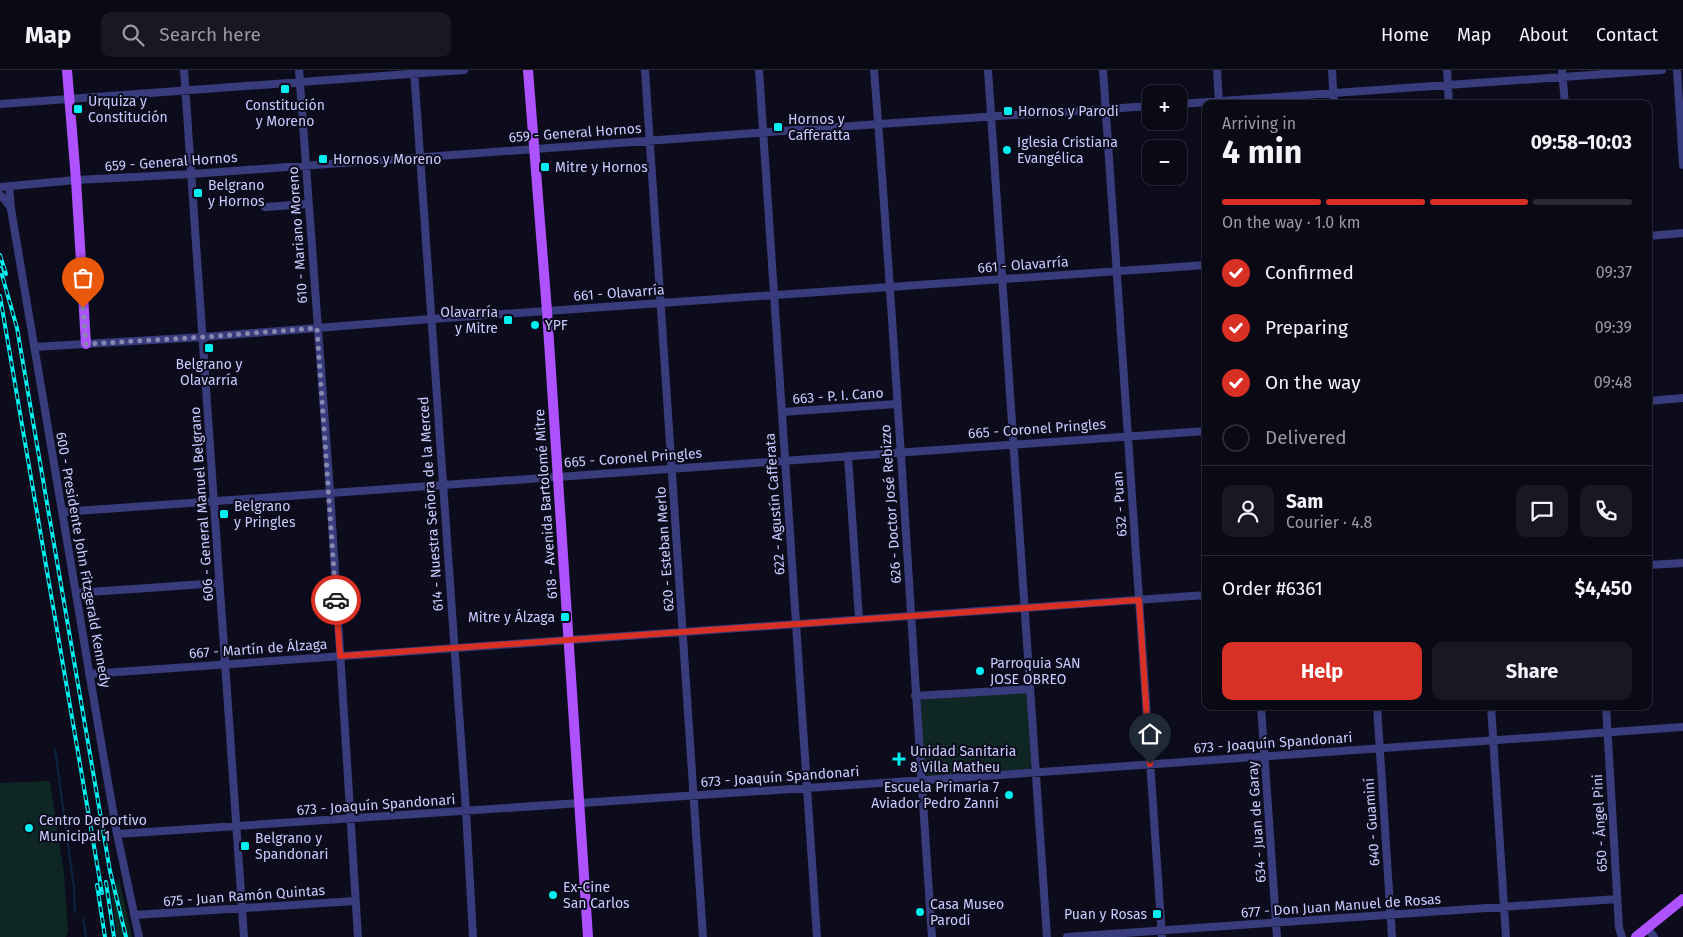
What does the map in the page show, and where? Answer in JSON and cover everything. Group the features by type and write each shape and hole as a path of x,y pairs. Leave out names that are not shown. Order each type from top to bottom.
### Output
{"main road":[{"path":"67,70 86,344"},
{"name":"618 - Avenida Bartolomé Mitre","path":"528,70 547,311 588,937"},
{"path":"1636,937 1683,899"}],"street":[{"name":"606 - General Manuel Belgrano","path":"184,70 204,337 244,937"},
{"name":"610 - Mariano Moreno","path":"299,70 330,492 358,937"},
{"path":"0,104 300,83 414,72 464,70"},
{"name":"620 - Esteban Merlo","path":"645,70 703,937"},
{"name":"622 - Agustín Cafferata","path":"759,70 817,937"},
{"name":"626 - Doctor José Rebizzo","path":"874,70 932,937"},
{"path":"988,70 1047,937"},
{"name":"632 - Puan","path":"1103,70 1162,934"},
{"path":"1217,70 1219,100"},
{"path":"1332,70 1334,100"},
{"path":"1446,70 1449,100"},
{"path":"1250,100 1562,74 1662,70"},
{"path":"1677,70 1683,165"},
{"name":"614 - Nuestra Señora de la Merced","path":"414,72 466,811 473,937"},
{"path":"1562,74 1564,100"},
{"path":"1187,104 1202,103"},
{"name":"659 - General Hornos","path":"0,187 76,180 192,174 306,164 1142,107"},
{"name":"600 - Presidente John Fitzgerald Kennedy","path":"9,186 11,209 89,674 117,834 139,937"},
{"path":"0,196 11,209"},
{"path":"265,207 308,204"},
{"path":"1652,236 1683,233"},
{"name":"661 - Olavarría","path":"34,347 204,337 432,319 1202,265"},
{"path":"1652,401 1683,398"},
{"name":"663 - P. I. Cano","path":"782,412 896,404"},
{"name":"665 - Coronel Pringles","path":"62,512 1202,430"},
{"path":"848,456 859,619"},
{"path":"1652,565 1683,563"},
{"path":"76,593 219,583"},
{"name":"667 - Martín de Álzaga","path":"89,674 1202,595"},
{"path":"915,696 1030,689"},
{"name":"634 - Juan de Garay","path":"1261,710 1277,937"},
{"name":"640 - Guaminí","path":"1377,710 1392,937"},
{"path":"1491,710 1506,937"},
{"name":"650 - Ángel Pini","path":"1606,710 1619,928 1622,937"},
{"name":"673 - Joaquín Spandonari","path":"117,834 1683,727"},
{"name":"677 - Don Juan Manuel de Rosas","path":"1067,937 1162,934 1276,922 1617,899"},
{"name":"675 - Juan Ramón Quintas","path":"134,915 356,901"},
{"path":"1647,928 1654,937"}],"green space":[{"path":"1027,692 1032,765 1028,769 931,776 925,774 919,705 921,700"},
{"name":"Centro Deportivo Municipal 1","path":"50,781 64,873 68,930 66,937 0,937 0,783"},
{"path":"119,879 132,937 126,937 114,887"},
{"path":"113,888 125,937 117,937 111,891"}],"waterway":[{"path":"55,749 74,888 75,912"},
{"path":"83,919 86,937"}],"railway":[{"path":"0,255 6,274"},
{"path":"0,268 17,328 110,871 126,937"},
{"path":"0,296 102,893"},
{"path":"106,882 114,937"},
{"path":"97,885 105,937"}],"way so far":[{"path":"83,308 86,344 317,328 330,492 336,600"}],"place":[{"name":"Constitución y Moreno","path":"285,89"},
{"name":"Urquiza y Constitución","path":"78,109"},
{"name":"Hornos y Parodi","path":"1008,111"},
{"name":"Hornos y Cafferatta","path":"778,127"},
{"name":"Iglesia Cristiana Evangélica","path":"1007,150"},
{"name":"Hornos y Moreno","path":"323,159"},
{"name":"Mitre y Hornos","path":"545,167"},
{"name":"Belgrano y Hornos","path":"198,193"},
{"name":"Olavarría y Mitre","path":"508,320"},
{"name":"YPF","path":"535,325"},
{"name":"Belgrano y Olavarría","path":"209,348"},
{"name":"Belgrano y Pringles","path":"224,514"},
{"name":"Mitre y Álzaga","path":"565,617"},
{"name":"Parroquia SAN JOSE OBREO","path":"980,671"},
{"name":"Unidad Sanitaria 8 Villa Matheu","path":"899,759"},
{"name":"Escuela Primaria 7 Aviador Pedro Zanni","path":"1009,795"},
{"name":"Centro Deportivo Municipal 1","path":"29,828"},
{"name":"Belgrano y Spandonari","path":"245,846"},
{"name":"Ex-Cine San Carlos","path":"553,895"},
{"name":"Casa Museo Parodi","path":"920,912"},
{"name":"Puan y Rosas","path":"1157,914"}],"route":[{"path":"336,600 340,656 1139,600 1150,764"}]}
